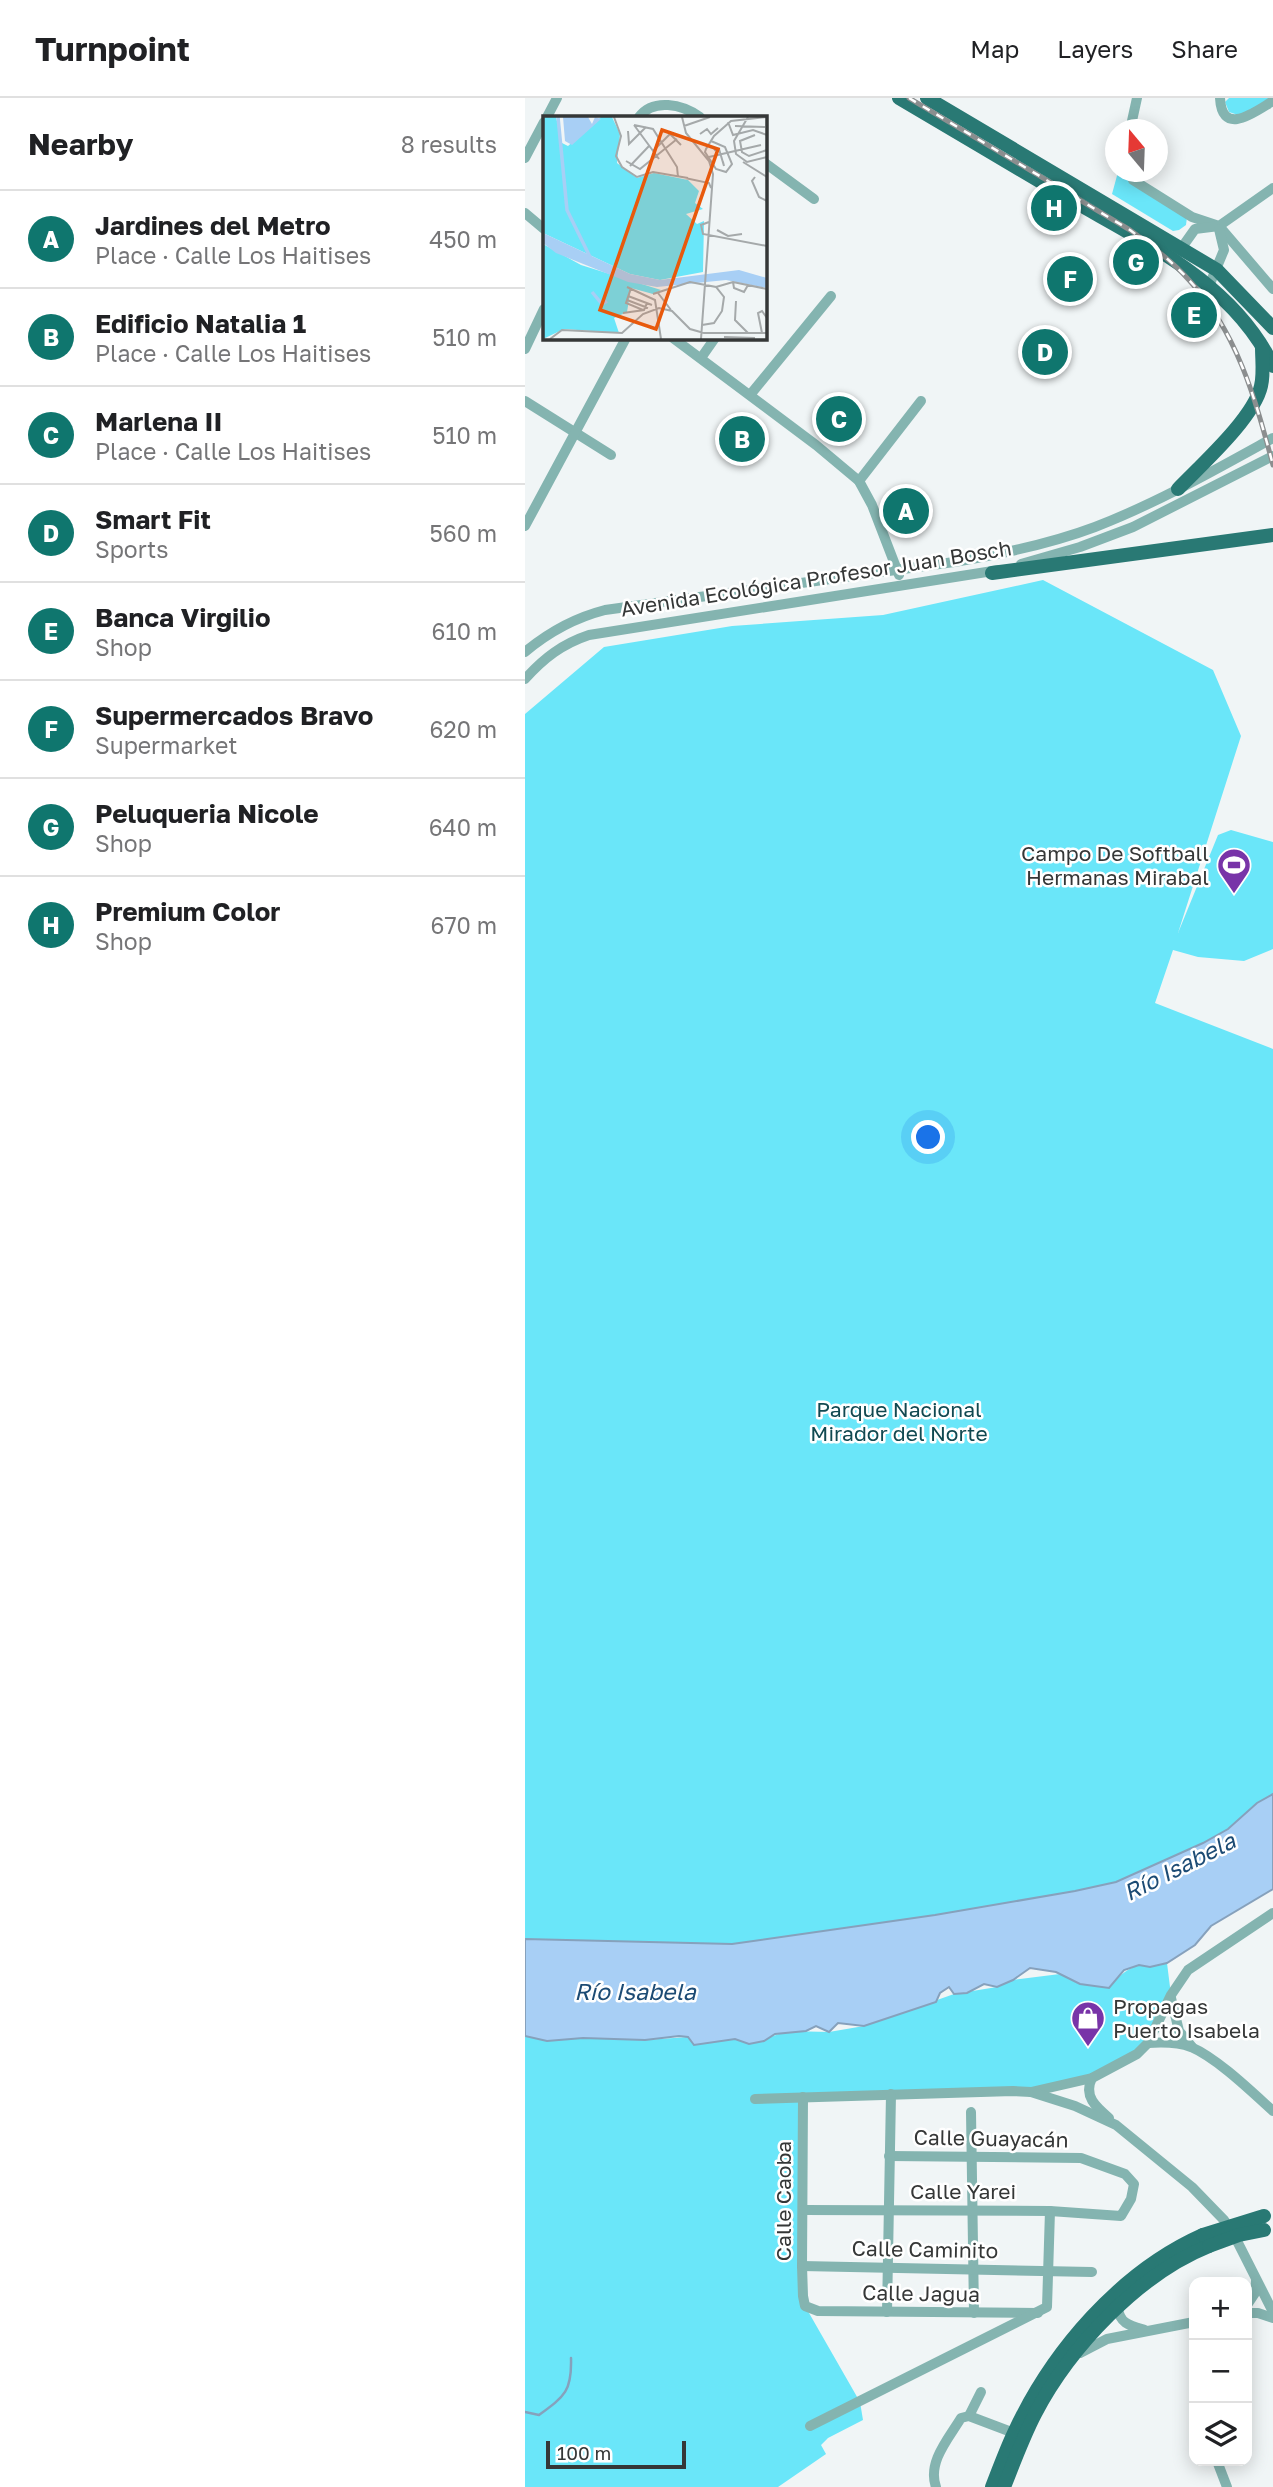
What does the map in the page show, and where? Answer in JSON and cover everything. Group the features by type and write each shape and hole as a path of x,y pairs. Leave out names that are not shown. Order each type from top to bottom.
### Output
{"main road":[{"path":"899,98 1177,255 1217,270 1273,328"},
{"path":"927,98 1177,255 1236,312 1262,342 1273,366"},
{"path":"1178,489 1240,423 1251,407 1262,383 1262,342"},
{"path":"992,573 1273,536"},
{"path":"992,2487 1014,2433 1040,2385 1090,2320 1112,2297 1177,2248 1239,2235 1268,2222"},
{"path":"1004,2487 1036,2412 1075,2356 1118,2307 1146,2283 1206,2240"}],"street":[{"path":"548,116 557,98"},
{"path":"1132,119 1137,98"},
{"path":"1220,98 1222,110 1236,120 1245,118 1273,101"},
{"path":"640,116 642,111 656,103 670,100 698,116"},
{"path":"525,158 543,124"},
{"path":"767,165 814,200"},
{"path":"1136,182 1192,217 1219,226 1273,289"},
{"path":"1177,255 1195,229 1219,226 1273,188"},
{"path":"525,213 543,228"},
{"path":"1209,286 1224,250 1219,226"},
{"path":"750,395 831,296"},
{"path":"525,349 543,311"},
{"path":"525,526 625,340"},
{"path":"676,340 859,481 872,505 905,586"},
{"path":"701,358 714,340"},
{"path":"525,401 611,455"},
{"path":"859,481 921,401"},
{"name":"Avenida Ecológica Profesor Juan Bosch","path":"525,652 570,621 605,610 897,571 989,556 1060,538 1096,526 1178,489 1273,438"},
{"name":"Avenida Ecológica Profesor Juan Bosch","path":"525,679 554,651 569,641 589,635 992,573 1080,547 1133,527 1273,456"},
{"path":"755,2099 1031,2092 1092,2078 1123,2063 1148,2043 1171,1995 1188,1970 1273,1913"},
{"path":"1171,1995 1179,2031 1192,2048 1244,2085 1273,2111"},
{"path":"1148,2043 1175,2043 1192,2048"},
{"path":"1092,2078 1089,2094 1094,2105 1192,2187 1224,2220 1273,2312"},
{"path":"1031,2092 1075,2106 1116,2125"},
{"path":"887,2312 891,2094"},
{"name":"Calle Caoba","path":"803,2097 802,2266 805,2306"},
{"path":"971,2112 974,2313"},
{"name":"Calle Guayacán","path":"889,2156 1081,2158 1125,2174 1134,2184 1131,2199 1121,2216"},
{"name":"Calle Yarei","path":"804,2210 1050,2211 1121,2216"},
{"path":"810,2426 1043,2310 1048,2271 1050,2211"},
{"name":"Calle Caminito","path":"802,2266 1092,2272"},
{"path":"1252,2298 1256,2281"},
{"name":"Calle Jagua","path":"805,2306 818,2311 974,2313 1043,2310"},
{"path":"1118,2307 1119,2315 1126,2324 1148,2330"},
{"path":"1252,2313 1273,2318"},
{"path":"1075,2356 1107,2339 1189,2323"},
{"path":"969,2416 981,2392"},
{"path":"936,2487 933,2469 961,2418 969,2416 1014,2433"},
{"path":"1219,2466 1227,2487"}],"green space":[{"path":"1229,98 1270,98 1241,116 1229,112 1225,102"},
{"path":"1115,182 1140,182 1187,217 1186,225 1173,231 1112,194"},
{"name":"Parque Nacional Mirador del Norte","path":"1043,580 1213,670 1241,736 1178,933 1218,835 1231,830 1273,842 1273,949 1244,961 1198,957 1173,950 1155,1003 1273,1049 1273,1794 1257,1803 1228,1829 1203,1843 1116,1882 1075,1891 935,1915 732,1944 525,1939 525,714 604,647 732,626 883,615"},
{"path":"1167,1963 1171,1995 1148,2043 1092,2078 1031,2092 803,2097 805,2306 860,2402 863,2420 828,2438 821,2445 826,2454 778,2487 525,2487 525,2035 547,2041 688,2037 694,2044 735,2039 749,2044 788,2031 829,2032 864,2026 954,1994 997,1987 1013,1980 1060,1974 1080,1984 1108,1988 1134,1967"}],"water":[{"name":"Río Isabela","path":"1273,1794 1273,1889 1211,1926 1195,1945 1167,1963 1150,1967 1139,1965 1124,1970 1109,1988 1080,1984 1056,1972 1030,1968 997,1987 984,1984 967,1993 954,1994 949,1987 940,1993 936,2002 864,2026 838,2023 829,2032 816,2026 806,2031 775,2034 764,2041 749,2044 735,2039 694,2045 688,2037 679,2036 645,2040 583,2038 547,2041 525,2036 525,1939 732,1944 935,1915 1075,1891 1116,1882 1203,1843 1228,1829 1257,1803"}],"waterway":[{"path":"525,2412 539,2415 561,2397 568,2386 571,2358"}],"railway":[{"path":"909,98 1130,230 1181,272 1205,299 1232,343 1251,390 1273,465"}],"place":[{"name":"Premium Color","path":"1054,208"},
{"name":"Peluqueria Nicole","path":"1136,262"},
{"name":"Supermercados Bravo","path":"1070,279"},
{"name":"Banca Virgilio","path":"1194,315"},
{"name":"Smart Fit","path":"1045,352"},
{"name":"Marlena II","path":"839,419"},
{"name":"Edificio Natalia 1","path":"742,439"},
{"name":"Jardines del Metro","path":"906,511"},
{"name":"Campo De Softball Hermanas Mirabal","path":"1234,895"},
{"name":"Propagas Puerto Isabela","path":"1088,2048"}]}
